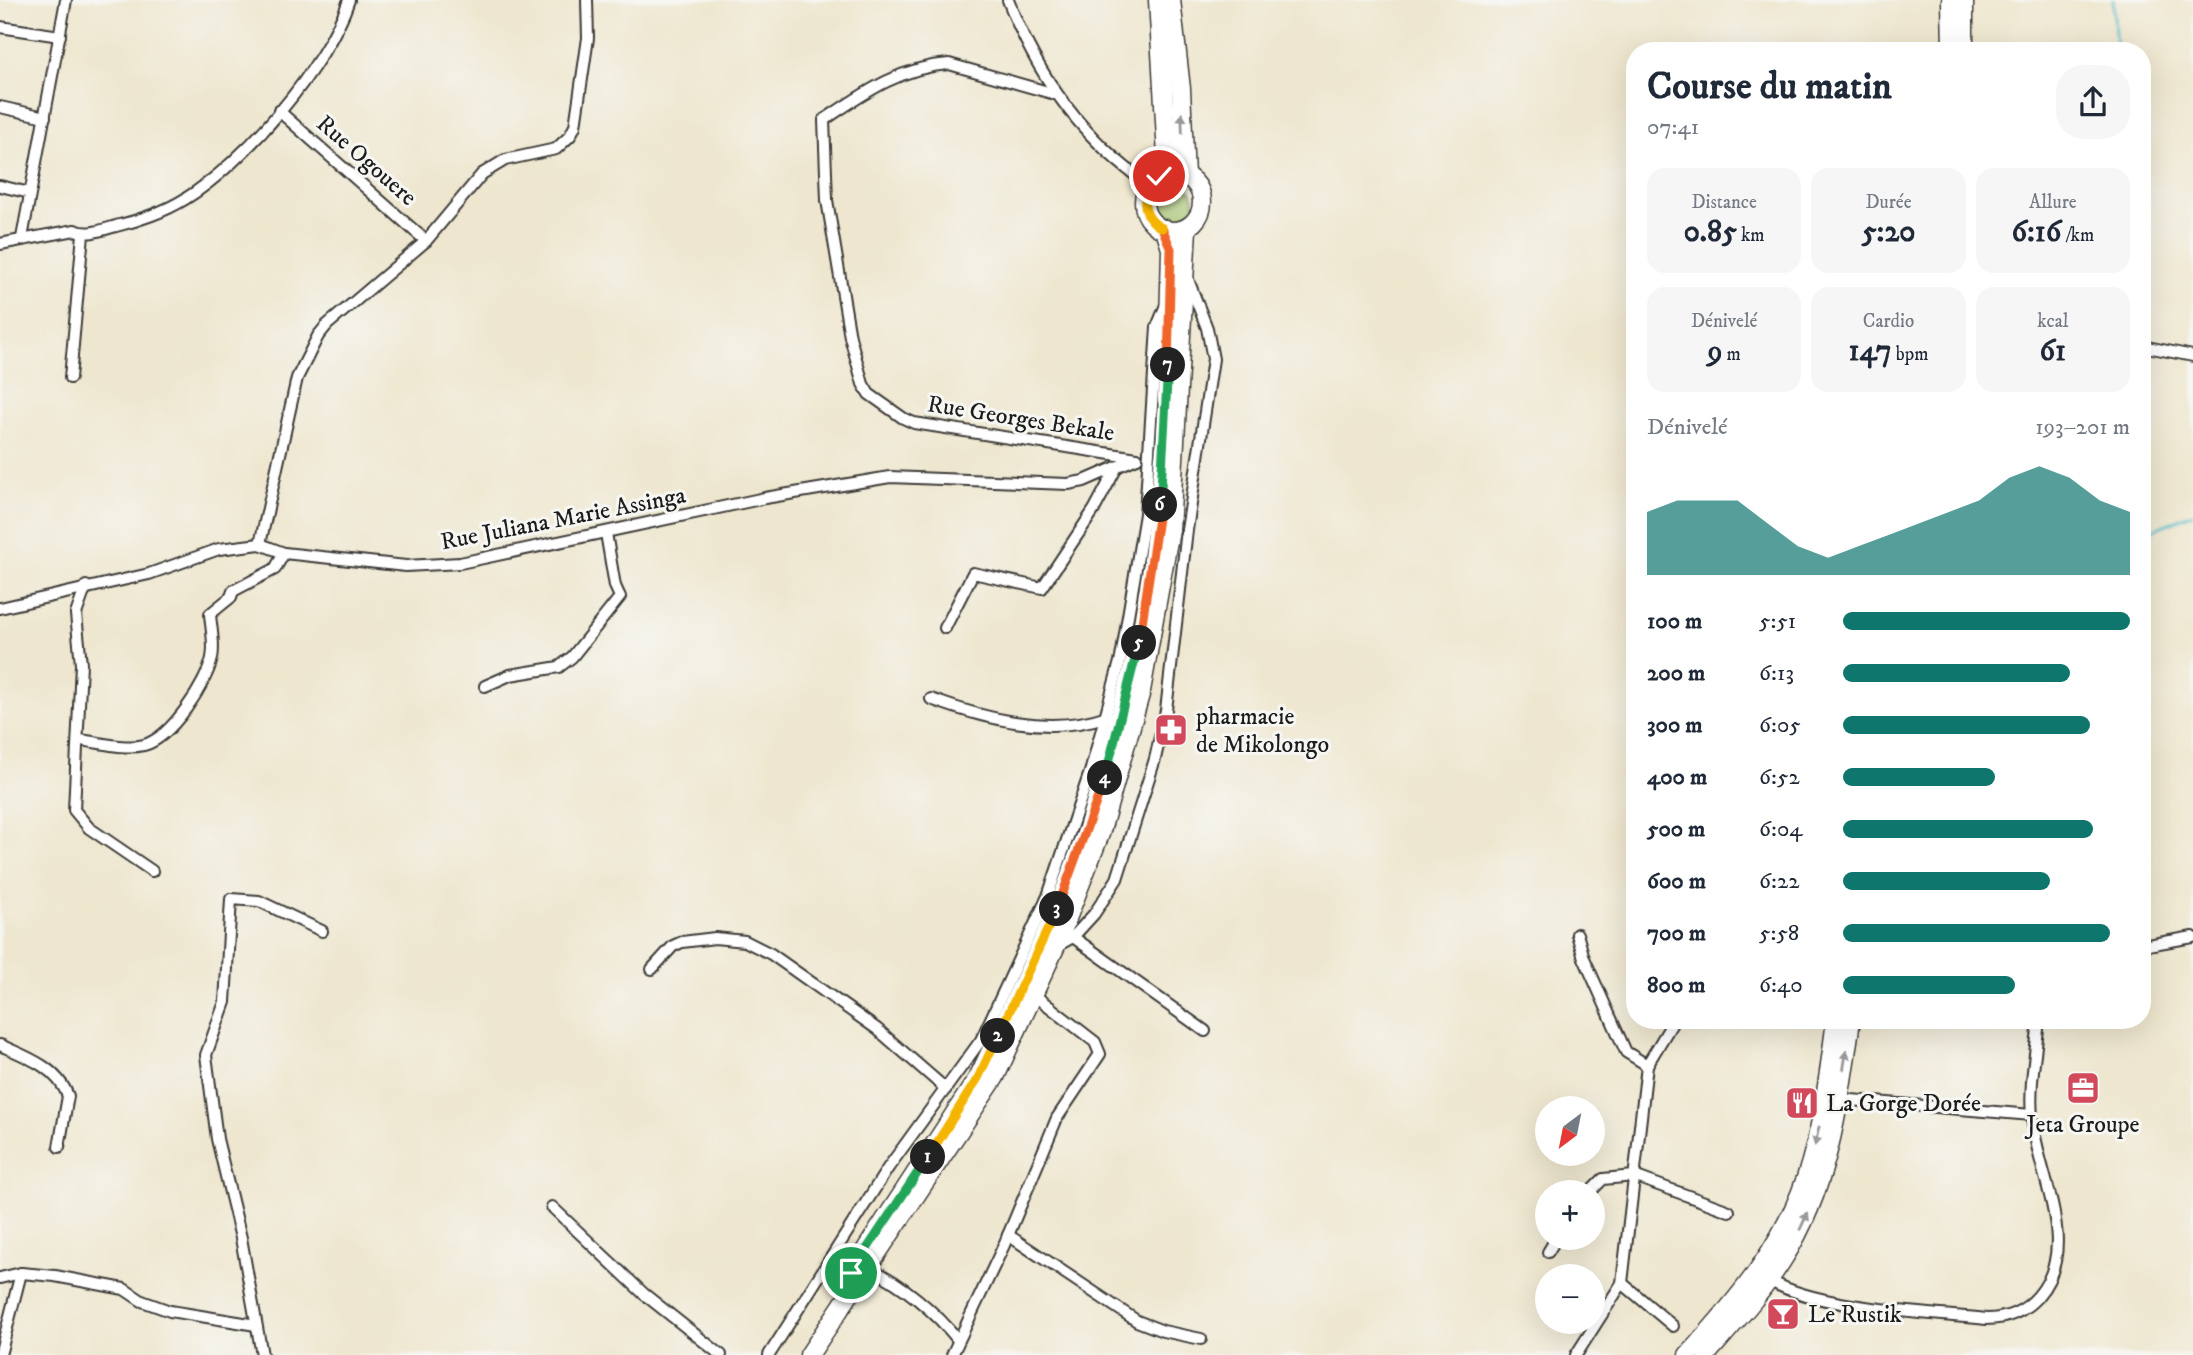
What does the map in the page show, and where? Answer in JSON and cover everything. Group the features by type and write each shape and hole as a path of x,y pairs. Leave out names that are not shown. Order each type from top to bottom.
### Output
{"main road":[{"path":"1158,0 1176,175"},
{"path":"1171,0 1181,89 1176,175"},
{"path":"1951,0 1952,42"},
{"path":"1964,0 1964,42"},
{"path":"809,1355 988,1089 1055,948 1109,806 1141,691 1153,630 1175,478 1187,229 1199,215 1202,198 1194,182 1176,175 1149,185 1144,201 1145,210 1154,224 1165,229 1187,229"},
{"path":"796,1355 978,1078 1063,896 1088,829 1129,689 1153,567 1165,454 1171,249 1165,229"},
{"path":"1688,1355 1754,1278 1798,1200 1817,1137 1835,1029"},
{"path":"1706,1355 1769,1280 1799,1233 1830,1146 1850,1029"}],"street":[{"path":"22,239 66,0"},
{"path":"0,244 75,230 83,234 127,224 182,201 231,163 323,58 348,0"},
{"path":"260,544 297,378 309,350 327,325 426,241 482,174 505,159 556,149 570,136 575,126 588,38 587,0"},
{"path":"1009,0 1028,47 1055,94 1112,157 1149,185"},
{"path":"0,27 60,36"},
{"name":"Rue Georges Bekale","path":"1055,94 949,64 915,69 888,79 824,120 827,200 850,337 863,384 869,394 902,418 914,423 1150,459"},
{"path":"0,107 45,117"},
{"name":"Rue Ogouere","path":"279,111 426,241"},
{"path":"0,186 30,193"},
{"path":"70,378 83,234"},
{"path":"1055,948 1073,937 1098,908 1117,879 1151,771 1166,710 1186,542 1213,359 1207,327 1184,269"},
{"path":"769,1355 888,1168 946,1090 992,1020 1042,913 1107,716 1136,576 1150,459 1157,327 1170,299"},
{"path":"2151,348 2193,356"},
{"name":"Rue Juliana Marie Assinga","path":"0,608 86,586 149,574 219,549 260,544 284,553 429,566 606,533 765,498 890,477 1068,484 1115,469 1137,458"},
{"path":"944,628 973,573 1042,588 1094,510 1115,469"},
{"path":"485,686 510,675 531,674 559,667 620,597 615,586 606,533"},
{"path":"80,740 144,746 164,733 190,702 210,665 213,654 210,614 231,597 233,591 275,569 284,553"},
{"path":"86,586 76,614 81,664 80,740 74,810 89,828 152,871"},
{"path":"932,699 981,716 1041,724 1070,725 1107,716"},
{"path":"261,1355 232,1195 216,1139 206,1055 225,1002 231,899 260,901 322,931"},
{"path":"1577,934 1584,958 1626,1052 1647,1065"},
{"path":"1073,937 1205,1031"},
{"path":"2151,944 2193,937"},
{"path":"652,969 673,946 682,942 715,938 745,940 771,954 867,1021 946,1090"},
{"path":"953,1355 1008,1235 1057,1118 1101,1050 1095,1042 1033,994"},
{"path":"1576,1355 1622,1283 1647,1065 1669,1029"},
{"path":"1769,1280 1794,1292 1816,1298 1935,1314 1999,1319 2021,1310 2039,1295 2051,1277 2058,1258 2053,1213 2032,1115 2038,1029"},
{"path":"0,1045 40,1063 65,1089 68,1096 59,1147"},
{"path":"1839,1099 2032,1115"},
{"path":"1602,1180 1634,1177 1728,1211"},
{"path":"552,1207 644,1294 721,1355"},
{"path":"1008,1235 1137,1321 1163,1331 1201,1339"},
{"path":"869,1268 883,1275 940,1320 958,1340"},
{"path":"0,1278 21,1273 124,1289 142,1301 170,1311 256,1325"},
{"path":"0,1355 21,1273"},
{"path":"1622,1283 1673,1326"}],"green space":[{"path":"1173,181 1188,187 1194,202 1188,217 1173,223 1158,217 1152,202 1158,187"}],"waterway":[{"path":"2113,0 2115,42"},
{"path":"2151,531 2193,513"}],"place":[{"name":"pharmacie de Mikolongo","path":"1171,730"},
{"name":"Jeta Groupe","path":"2083,1088"},
{"name":"La Gorge Dorée","path":"1802,1103"},
{"name":"Le Rustik","path":"1783,1314"}],"route":[{"path":"851,1273 982,1072 1063,896 1097,803 1118,730 1136,659 1153,567 1165,454 1171,249 1165,229 1154,224 1149,218 1144,201 1149,185 1159,176"}]}
